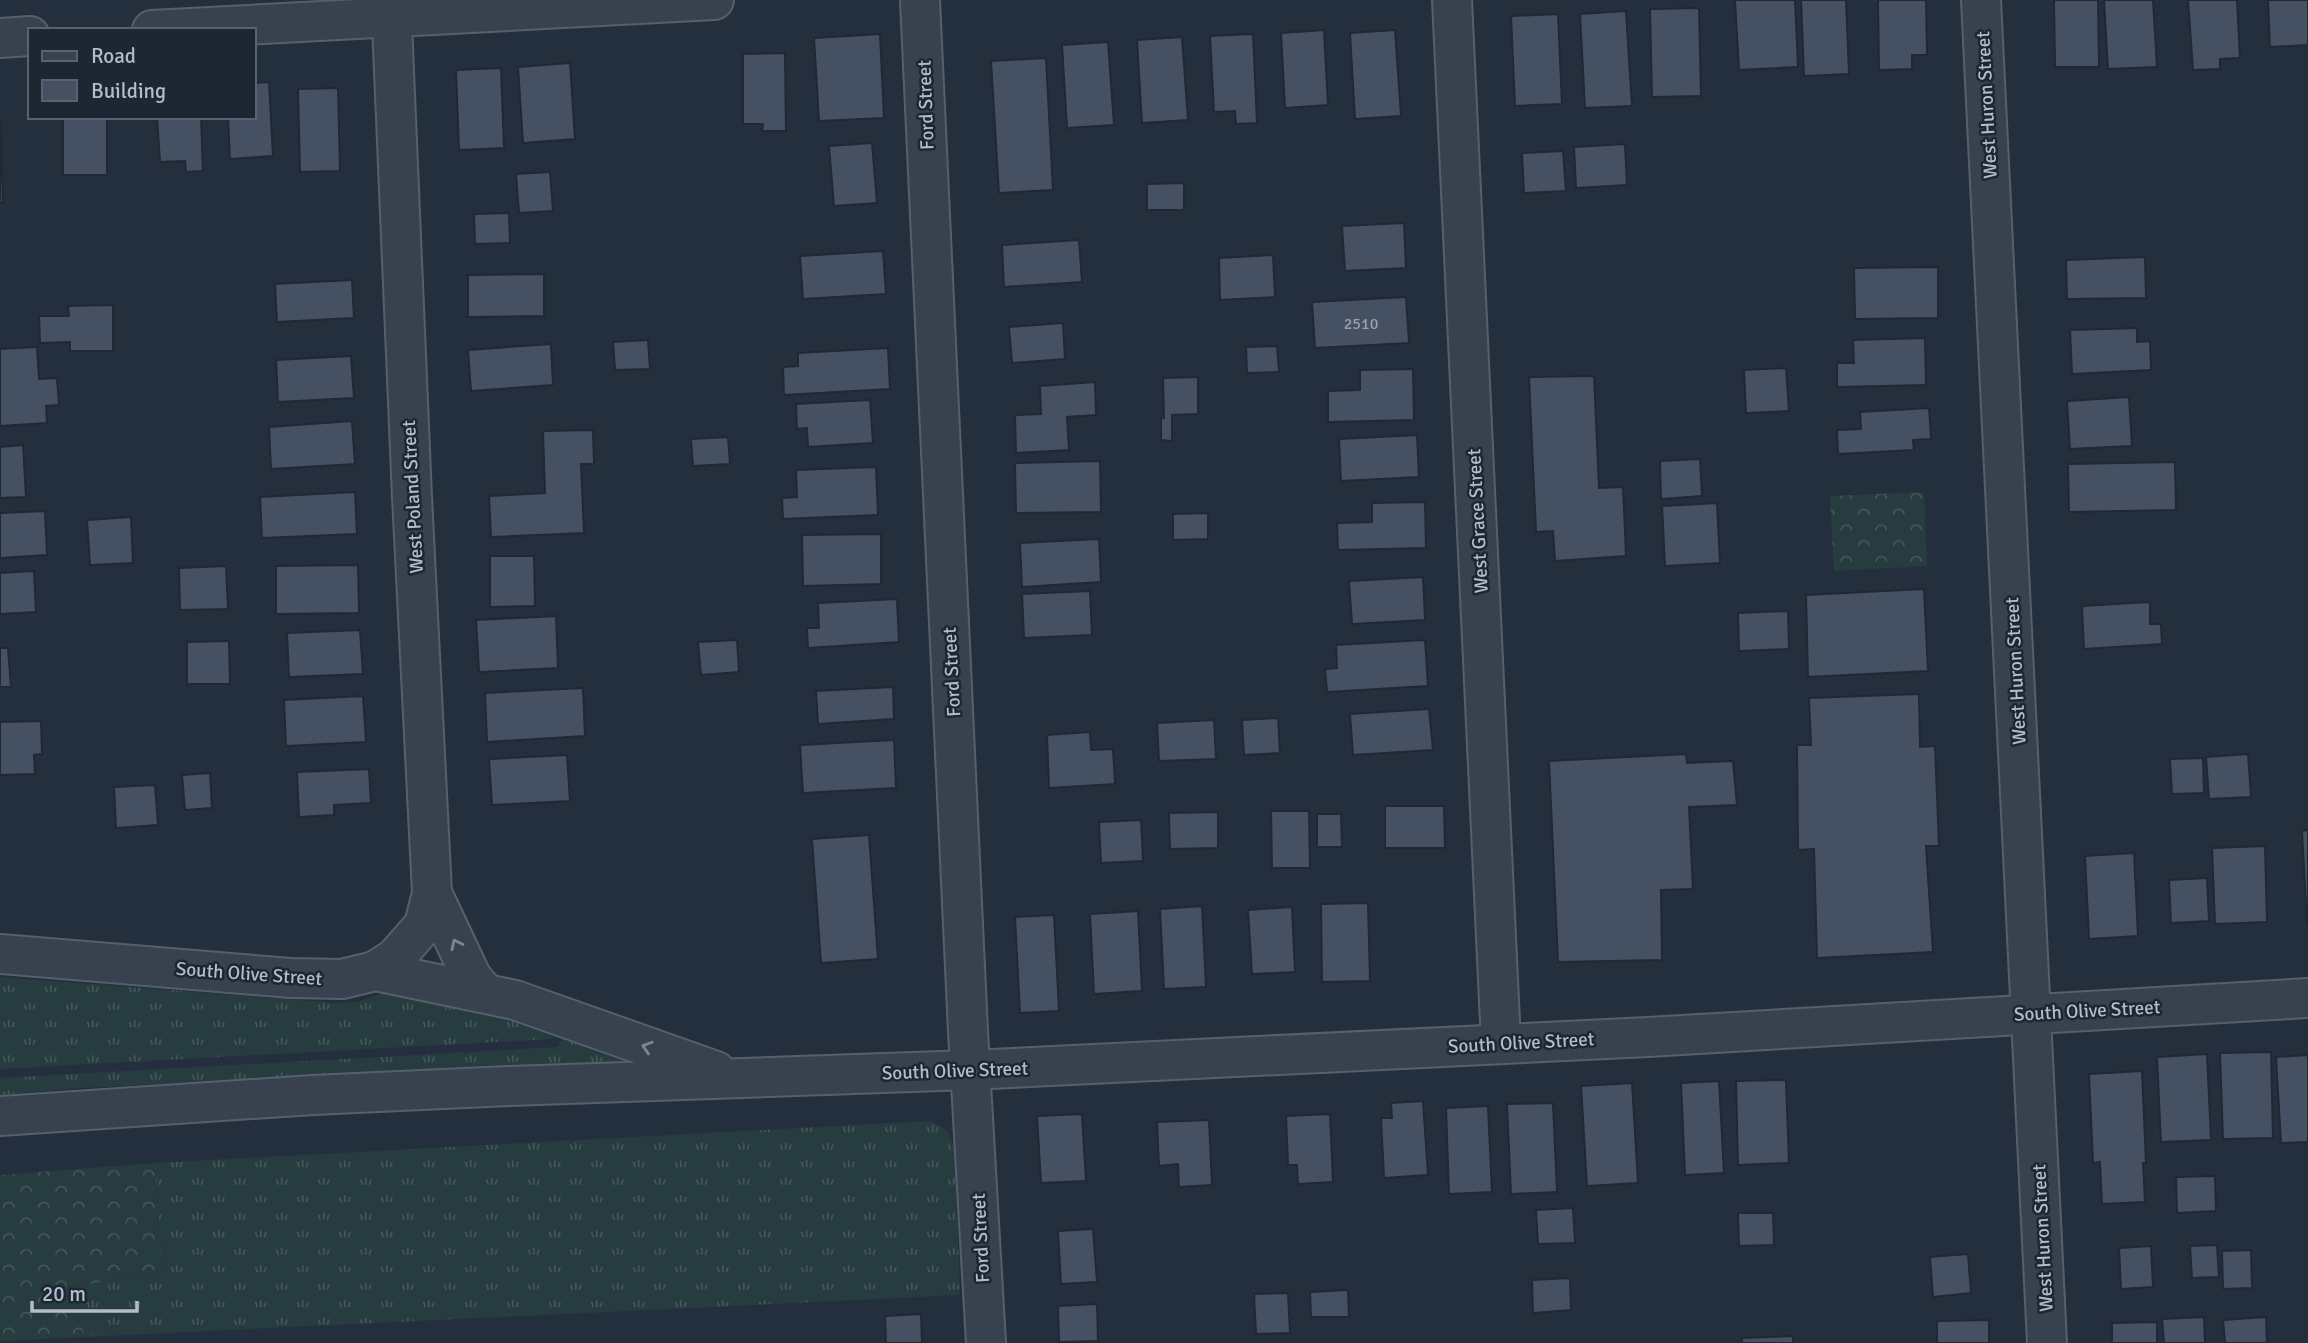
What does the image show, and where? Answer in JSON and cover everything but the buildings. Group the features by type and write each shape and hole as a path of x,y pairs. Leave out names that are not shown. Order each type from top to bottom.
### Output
{"street":[{"path":"175,28 392,9 714,0"},
{"name":"Ford Street","path":"920,0 970,1070 986,1343"},
{"name":"West Grace Street","path":"1452,0 1501,1043"},
{"name":"West Huron Street","path":"1981,0 2047,1343"},
{"name":"West Poland Street","path":"375,971 395,958 424,925 432,893 392,9"},
{"path":"0,38 28,36"},
{"path":"432,893 472,978 485,992"},
{"name":"South Olive Street","path":"0,954 291,978 342,979 375,971 485,992 566,1017 734,1078"},
{"name":"South Olive Street","path":"0,1116 339,1094 970,1070 1648,1037 2308,998"}],"green space":[{"path":"1924,492 1927,566 1834,571 1830,496"},
{"path":"0,977 336,1003 357,1002 386,992 472,1006 556,1030 552,1039 0,1069"},
{"path":"565,1033 629,1058 628,1061 81,1088 0,1095 0,1078 558,1047"},
{"path":"930,1121 942,1127 948,1134 955,1155 960,1295 84,1337 81,1286 162,1272 155,1163"},
{"path":"155,1163 162,1272 81,1286 84,1337 0,1341 0,1175"}]}
